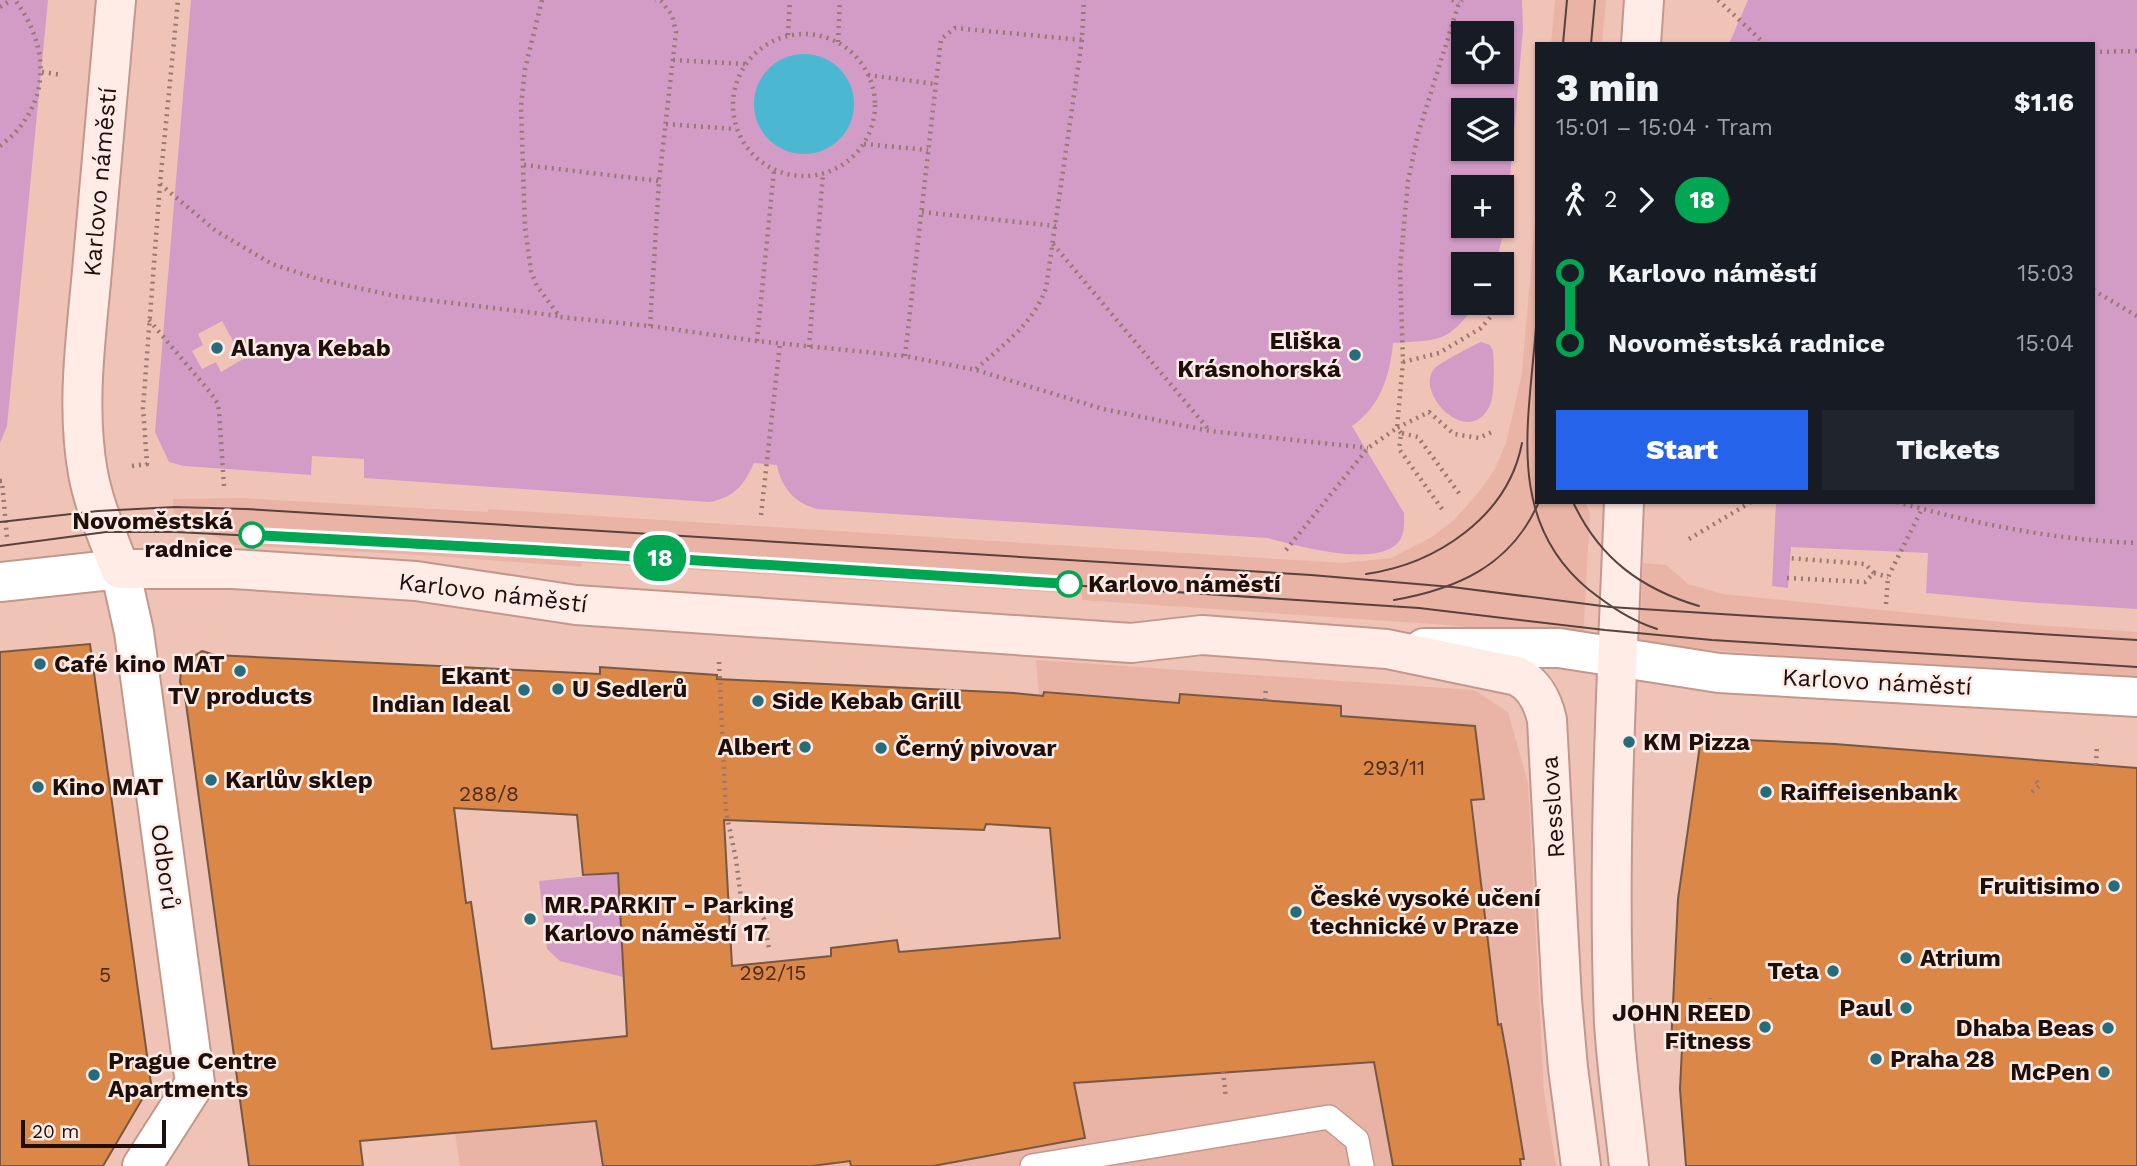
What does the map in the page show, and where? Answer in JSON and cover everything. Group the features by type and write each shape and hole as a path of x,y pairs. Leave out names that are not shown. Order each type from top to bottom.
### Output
{"main road":[{"name":"Karlovo náměstí","path":"116,0 87,327 83,418 87,471 92,492 120,569 233,569 416,581 590,606 1119,642 1202,635 1387,649"},
{"path":"1641,42 1644,0"},
{"path":"1624,504 1611,876 1615,1035 1629,1166"},
{"name":"Resslova","path":"1387,649 1508,673 1527,681 1542,702 1547,720 1568,1068 1581,1166"}],"street":[{"name":"Karlovo náměstí","path":"0,582 120,569"},
{"name":"Odborů","path":"120,569 134,632 195,1083 153,1162"},
{"name":"Karlovo náměstí","path":"1387,649 1559,648 1719,673 2137,696"}],"lane":[{"path":"1032,1166 1329,1118 1357,1140 1362,1166"}],"path":[{"path":"0,7 13,0 30,20 39,46 41,72 35,102 20,128 0,146"},
{"path":"128,466 147,464 143,408 160,184 178,0"},
{"path":"542,0 526,69 521,106 525,227 531,271 537,286 560,317"},
{"path":"650,326 659,181 676,32 672,15 661,1 655,0"},
{"path":"788,35 790,0"},
{"path":"838,42 840,0"},
{"path":"976,370 1029,321 1039,307 1046,288 1082,40 1084,0"},
{"path":"1441,509 1399,449 1403,362 1400,269 1408,181 1418,134 1460,1 1452,0"},
{"path":"1718,0 1763,42"},
{"path":"905,356 941,39 955,28 1082,40"},
{"path":"814,34 838,42 861,61 869,75 875,98 873,121 864,144 853,157 823,174 798,176 774,170 758,160 745,146 736,128 732,106 735,84 745,64 764,45 788,35 814,34"},
{"path":"2095,52 2137,51"},
{"path":"673,60 745,64"},
{"path":"41,72 62,75"},
{"path":"869,75 935,84"},
{"path":"666,124 736,128"},
{"path":"864,144 928,150"},
{"path":"524,165 659,181"},
{"path":"757,341 774,170"},
{"path":"809,346 823,174"},
{"path":"160,184 216,231 272,264 318,279 395,296 757,341 905,356 976,370 1103,409 1210,430 1368,448"},
{"path":"922,212 1056,226"},
{"path":"1053,244 1210,430"},
{"path":"2095,291 2137,316"},
{"path":"1403,362 1439,353 1482,328 1493,315"},
{"path":"149,320 218,404 224,486"},
{"path":"761,515 780,343"},
{"path":"1286,550 1368,448 1429,412 1454,434 1479,438 1494,431"},
{"path":"1399,431 1418,437 1461,496"},
{"path":"1689,539 1748,504"},
{"path":"1904,504 2036,534 2090,541 2137,543"},
{"path":"1885,604 1888,576 1922,509"},
{"path":"1788,558 1865,564 1874,573 1888,576"},
{"path":"1787,578 1865,582 1874,573"},
{"path":"719,662 726,811 742,907 755,908 764,919 769,949"},
{"path":"1265,700 1266,687"},
{"path":"2096,765 2097,746"},
{"path":"2032,792 2040,785 2033,778"},
{"path":"1709,1020 1710,998"},
{"path":"1650,1016 1730,1021"}],"shaded area":[{"path":"0,0 48,0 7,426 0,443"},
{"path":"191,0 1522,0 1523,30 1514,132 1514,98 1451,98 1451,161 1511,161 1510,175 1451,175 1451,238 1502,238 1499,252 1451,252 1451,315 1468,315 1442,337 1393,343 1382,390 1370,410 1352,426 1404,513 1402,537 1390,549 1375,553 1336,553 1267,538 818,509 802,503 790,493 777,465 754,463 746,478 732,494 709,502 364,478 364,459 312,456 311,475 184,466 169,462 155,432","holes":["222,321 243,359 221,372 216,362 202,369 192,351 203,345 198,334"]},
{"path":"1555,0 1606,0 1602,42 1551,42"},
{"path":"1748,0 2137,0 2137,609 1926,593 1928,553 1791,547 1788,588 1772,586 1776,504 2095,504 2095,42 1730,42"},
{"path":"1535,220 1535,504 1586,504 1590,513 1583,640 1447,625 1082,600 1082,594 236,545 174,520 173,499 243,498 488,512 488,509 1342,563 1391,558 1432,537 1454,520 1495,469 1506,443 1522,373"},
{"path":"1481,342 1490,345 1493,351 1492,400 1481,417 1470,422 1458,420 1438,403 1430,380 1437,366"},
{"path":"1643,563 1666,565 1688,584 1723,594 2022,624 2137,632 2137,676 1761,654 1640,644"},
{"name":"České vysoké učení technické v Praze","path":"1036,660 1474,690 1508,712 1528,783 1544,1092 1556,1166 460,1166 455,1133 596,1121 1061,951"},
{"path":"618,873 623,977 560,961 547,949 539,881"}],"water":[{"path":"804,54 823,58 839,69 850,85 854,104 850,123 839,139 823,150 804,154 785,150 769,139 758,123 754,104 758,85 769,69 785,58"}],"building":[{"path":"90,644 151,1084 103,1166 0,1166 0,652"},
{"path":"202,651 215,655 600,674 600,667 717,675 717,679 1043,696 1044,692 1179,703 1180,694 1341,706 1341,716 1475,726 1484,799 1471,800 1498,1025 1501,1024 1524,1159 1520,1159 1521,1166 1393,1166 1374,1062 1074,1083 1085,1138 933,1166 851,1166 850,1161 812,1166 603,1166 596,1121 360,1141 363,1166 249,1166 185,696 180,682 181,671 187,661","holes":["454,808 577,815 583,875 618,873 627,1036 492,1049 471,902 466,903","724,820 984,830 986,824 1050,828 1060,938 899,952 897,940 831,948 831,956 732,966"]},
{"name":"Atrium","path":"1701,738 1835,744 2137,768 2137,1166 1686,1166 1680,1089 1682,1048 1671,1046 1678,899"}],"tram line":[{"path":"1563,42 1567,0"},
{"path":"1591,42 1595,0"},
{"path":"1535,339 1527,433 1528,468 1533,501 1544,532 1562,562 1588,589 1621,612 1657,629"},
{"path":"1366,574 1418,560 1465,533 1502,493 1514,469 1522,443"},
{"path":"1394,600 1439,589 1479,571 1513,544 1538,504"},
{"path":"1574,504 1596,539 1624,569 1658,590 1699,606"},
{"path":"0,522 98,511 175,507 246,509 1311,575 1452,587 1610,607 2137,640"},
{"path":"0,546 106,532 176,532 533,550 1419,608 1712,640 2137,667"},
{"name":"18","path":"252,535 1069,584"}],"place":[{"name":"Alanya Kebab","path":"217,348"},
{"name":"Eliška Krásnohorská","path":"1355,355"},
{"name":"Novoměstská radnice","path":"252,535"},
{"name":"Karlovo náměstí","path":"1069,584"},
{"name":"Café kino MAT","path":"40,664"},
{"name":"TV products","path":"240,671"},
{"name":"U Sedlerů","path":"558,689"},
{"name":"Ekant Indian Ideal","path":"524,690"},
{"name":"Side Kebab Grill","path":"758,701"},
{"name":"KM Pizza","path":"1629,742"},
{"name":"Albert","path":"805,747"},
{"name":"Černý pivovar","path":"881,748"},
{"name":"Karlův sklep","path":"211,780"},
{"name":"Kino MAT","path":"38,787"},
{"name":"Raiffeisenbank","path":"1766,792"},
{"name":"Fruitisimo","path":"2114,886"},
{"name":"České vysoké učení technické v Praze","path":"1296,912"},
{"name":"MR.PARKIT - Parking Karlovo náměstí 17","path":"530,919"},
{"name":"Atrium","path":"1906,958"},
{"name":"Teta","path":"1833,971"},
{"name":"Paul","path":"1906,1008"},
{"name":"JOHN REED Fitness","path":"1765,1027"},
{"name":"Dhaba Beas","path":"2108,1028"},
{"name":"Praha 28","path":"1876,1059"},
{"name":"McPen","path":"2104,1072"},
{"name":"Prague Centre Apartments","path":"94,1075"}]}
